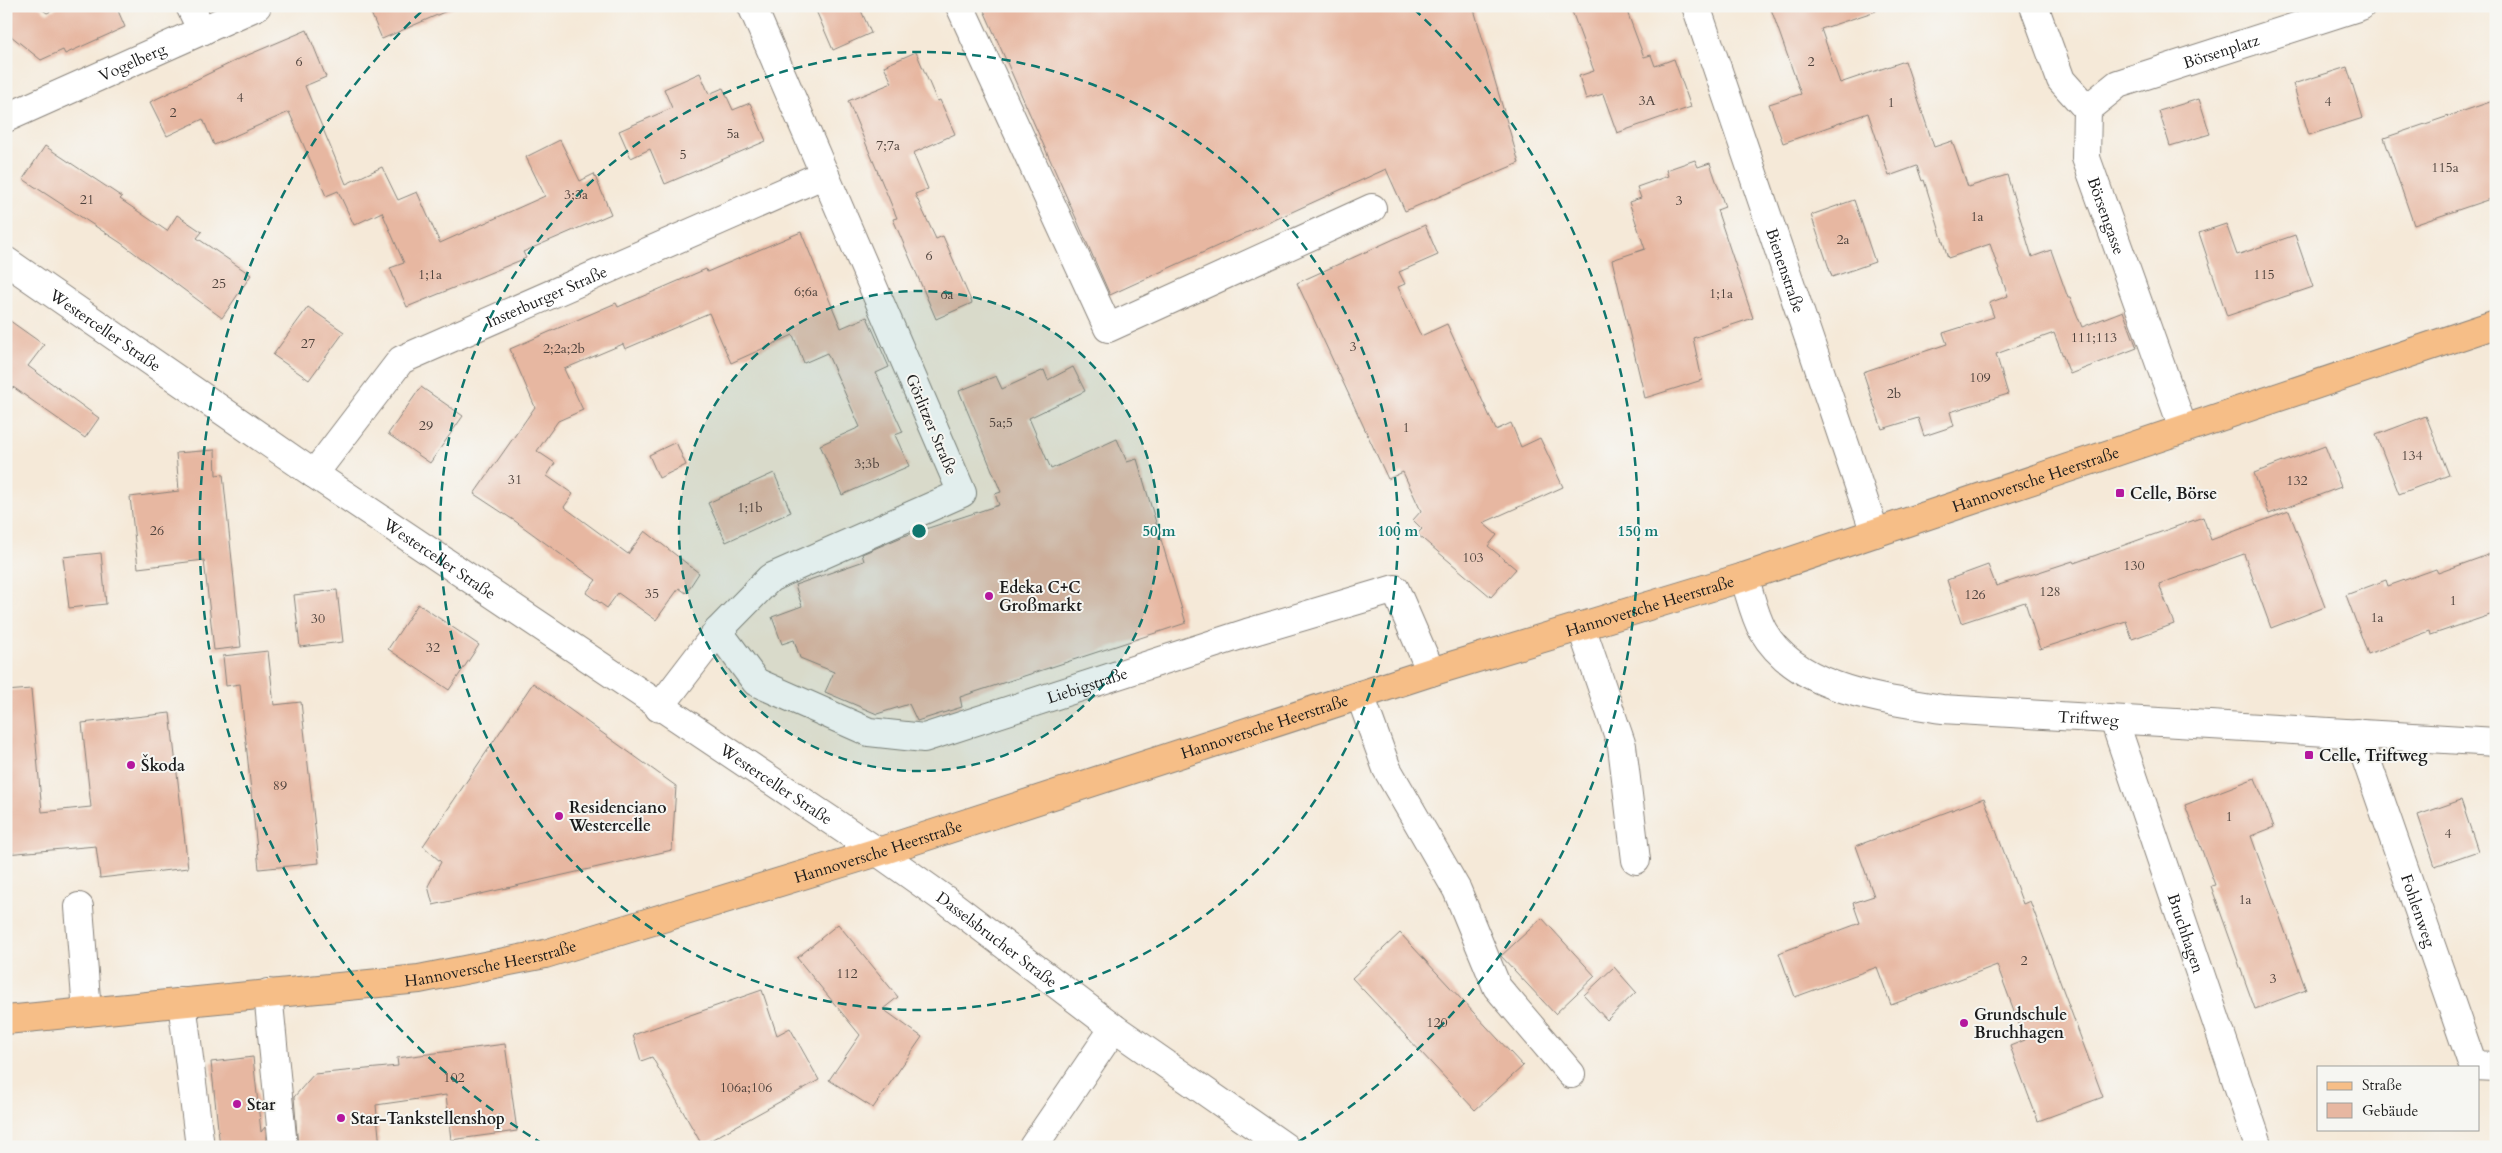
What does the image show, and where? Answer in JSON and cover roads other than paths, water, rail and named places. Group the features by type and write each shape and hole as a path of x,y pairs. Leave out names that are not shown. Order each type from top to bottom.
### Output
{"main road":[{"name":"Hannoversche Heerstraße","path":"6,1020 418,979 546,954 878,852 1431,672 1744,577 2496,324"}],"street":[{"path":"190,6 202,31"},
{"name":"Vogelberg","path":"6,118 257,6"},
{"name":"Görlitzer Straße","path":"659,708 718,631 770,578 962,493 752,6"},
{"path":"960,6 1108,328 1372,208"},
{"name":"Bienenstraße","path":"1696,6 1875,533"},
{"path":"2034,6 2061,80 2087,109"},
{"name":"Börsenplatz","path":"2087,109 2118,84 2361,6"},
{"name":"Börsengasse","path":"2087,109 2086,158 2183,428"},
{"name":"Insterburger Straße","path":"314,474 401,360 825,174"},
{"name":"Westerceller Straße","path":"6,261 314,474 659,708 878,852"},
{"name":"Triftweg","path":"1744,577 1762,630 1775,648 1803,671 1865,697 1942,709 2496,742"},
{"name":"Liebigstraße","path":"718,631 756,682 869,732 924,738 1247,633 1396,589 1431,672"},
{"path":"1581,626 1622,746 1636,860"},
{"path":"1360,695 1387,769 1457,890 1497,987 1571,1074"},
{"name":"Bruchhagen","path":"2114,720 2259,1147"},
{"name":"Fohlenweg","path":"2357,734 2473,1066"},
{"name":"Dasselsbrucher Straße","path":"878,852 947,900 1114,1028 1285,1147"},
{"path":"79,907 87,1012"},
{"path":"268,993 283,1147"},
{"path":"182,1002 200,1147"},
{"path":"1033,1147 1114,1028"},
{"name":"Fohlenweg","path":"2480,1066 2496,1067"}],"place":[{"name":"Celle, Börse","path":"2120,493"},
{"name":"Edeka C+C Großmarkt","path":"989,596"},
{"name":"Celle, Triftweg","path":"2309,755"},
{"name":"Škoda","path":"131,765"},
{"name":"Residenciano Westercelle","path":"559,816"},
{"name":"Grundschule Bruchhagen","path":"1964,1023"},
{"name":"Star","path":"237,1104"},
{"name":"Star-Tankstellenshop","path":"341,1118"}]}
